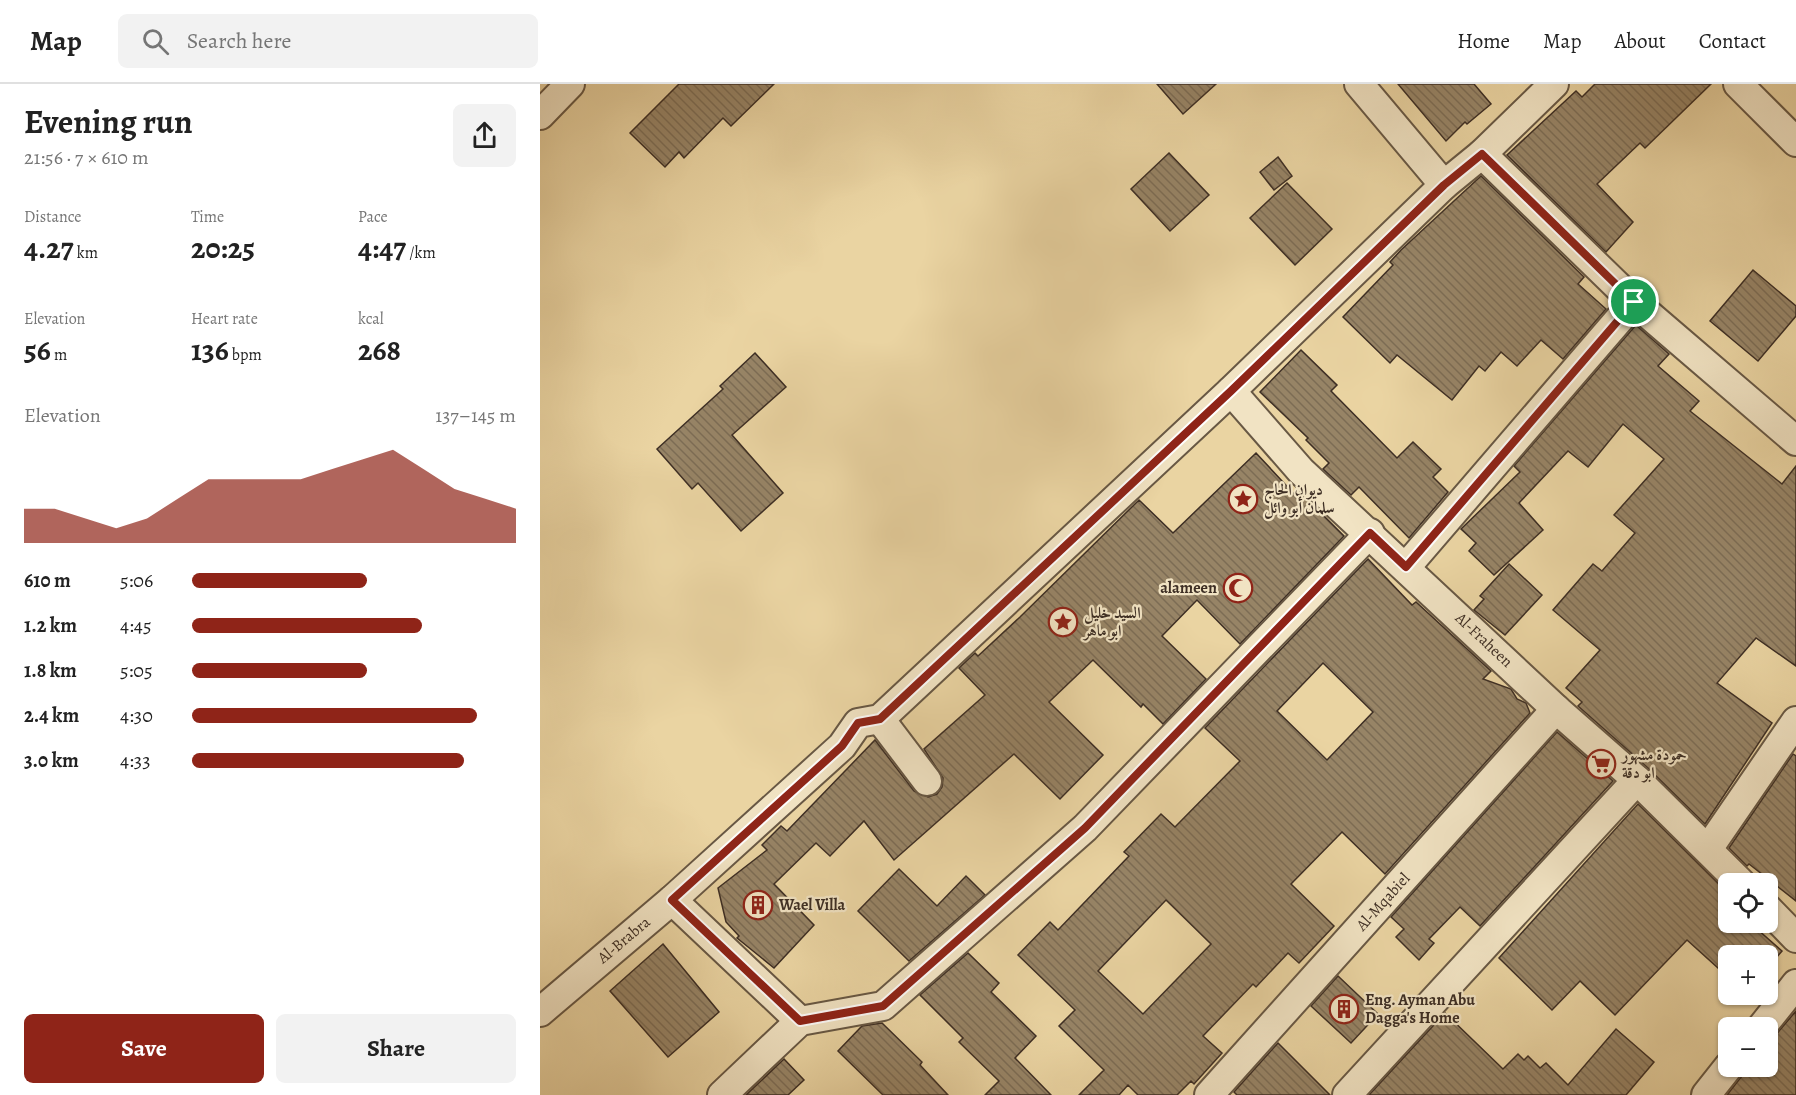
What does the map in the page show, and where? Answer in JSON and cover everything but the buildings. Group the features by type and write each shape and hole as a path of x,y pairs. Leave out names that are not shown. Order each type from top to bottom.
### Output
{"street":[{"path":"540,115 570,84"},
{"path":"1359,84 1444,185"},
{"name":"Al-Brabra","path":"540,1012 672,900 842,746 858,723 880,719 1231,391 1444,185 1482,154 1554,84"},
{"path":"1738,84 1796,142"},
{"path":"1482,154 1634,302 1796,441"},
{"path":"1406,567 1634,302"},
{"name":"Al-Fraheen","path":"1231,391 1301,471 1556,709 1637,780 1731,873"},
{"path":"722,1095 800,1021 883,1006 1085,828 1370,533"},
{"name":"Al-Mqabiel","path":"1209,1095 1556,709"},
{"path":"880,719 927,782"},
{"path":"1708,849 1796,721"},
{"path":"1347,1095 1637,780"},
{"path":"672,900 800,1021"},
{"path":"1778,919 1796,938"},
{"path":"1770,1017 1796,984"},
{"path":"1706,1095 1720,1077"}],"place":[{"name":"ديوان الحاج سلمان أبو وائل","path":"1243,499"},
{"name":"alameen","path":"1238,588"},
{"name":"السيد خليل ابو ماهر","path":"1063,622"},
{"name":"حمودة مشهور ابو دقة","path":"1601,764"},
{"name":"Wael Villa","path":"758,905"},
{"name":"Eng. Ayman Abu Dagga's Home","path":"1344,1009"}],"route":[{"path":"1482,154 1634,302 1406,567 1370,533 1085,828 883,1006 800,1021 672,900 842,746 858,723 880,719 1231,391 1444,185 1482,154"}]}
